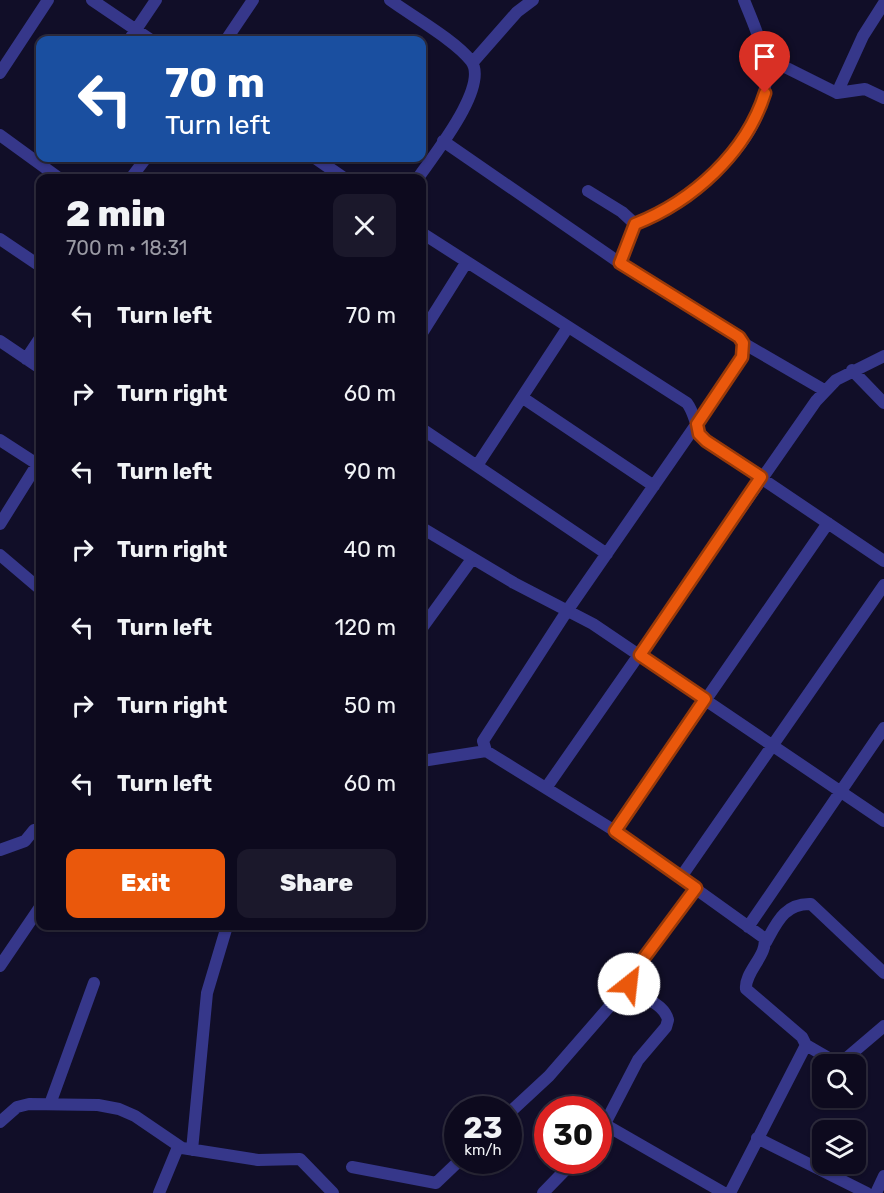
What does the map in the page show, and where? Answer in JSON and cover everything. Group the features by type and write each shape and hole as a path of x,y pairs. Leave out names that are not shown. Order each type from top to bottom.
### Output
{"street":[{"path":"0,73 48,0"},
{"path":"92,0 133,35 156,0"},
{"path":"229,36 253,0"},
{"path":"390,0 460,50 473,63 477,76 474,88 421,174"},
{"path":"473,63 505,24 533,0"},
{"path":"620,263 635,224 674,205 691,192 725,161 747,135 765,93 766,73 763,56 744,0"},
{"path":"837,93 863,36 884,3"},
{"path":"763,56 837,93 866,89 884,98"},
{"path":"0,135 36,157"},
{"path":"443,141 620,263 739,337 743,343 825,390"},
{"path":"45,162 56,174"},
{"path":"321,162 338,174"},
{"path":"588,191 622,212 635,224"},
{"path":"426,236 687,403 693,411 699,434 706,441 884,561"},
{"path":"0,238 36,263"},
{"path":"426,327 466,263"},
{"path":"474,464 484,458 568,327"},
{"path":"0,341 36,365"},
{"path":"486,751 483,741 567,611 742,357 743,343"},
{"path":"26,358 36,344"},
{"path":"546,788 761,477 825,390 852,370 884,356"},
{"path":"852,370 884,403"},
{"path":"523,398 654,486"},
{"path":"426,432 607,554"},
{"path":"0,440 36,460"},
{"path":"0,524 36,467"},
{"path":"615,831 828,524"},
{"path":"426,530 472,559 593,624 884,821"},
{"path":"0,555 36,586"},
{"path":"426,622 472,559"},
{"path":"681,877 771,744 884,585"},
{"path":"748,927 884,728"},
{"path":"426,761 486,751 615,831 696,888 766,942"},
{"path":"0,850 25,841 34,830"},
{"path":"522,1101 549,1076 629,984 632,974 696,888"},
{"path":"884,972 811,904 801,903 783,914 746,981 746,989 802,1037 806,1045 832,1060 843,1061 884,1026"},
{"path":"0,966 36,914"},
{"path":"192,1150 207,993 226,930"},
{"path":"50,1104 94,983"},
{"path":"612,1109 638,1060 666,1027 668,1020 665,1012 629,984"},
{"path":"729,1193 806,1045"},
{"path":"0,1122 17,1107 81,1104 119,1109 135,1116 178,1147 258,1160 300,1159 333,1193"},
{"path":"612,1129 724,1193"},
{"path":"757,1138 867,1193"},
{"path":"159,1193 178,1147"},
{"path":"352,1167 436,1182 445,1174"},
{"path":"543,1193 561,1174"},
{"path":"876,1193 884,1176"}],"route":[{"path":"629,984 632,974 696,888 615,831 705,699 640,655 761,477 706,441 699,434 697,424 742,357 743,343 739,337 620,263 635,224 674,205 725,161 747,135 758,114 765,93"}]}
